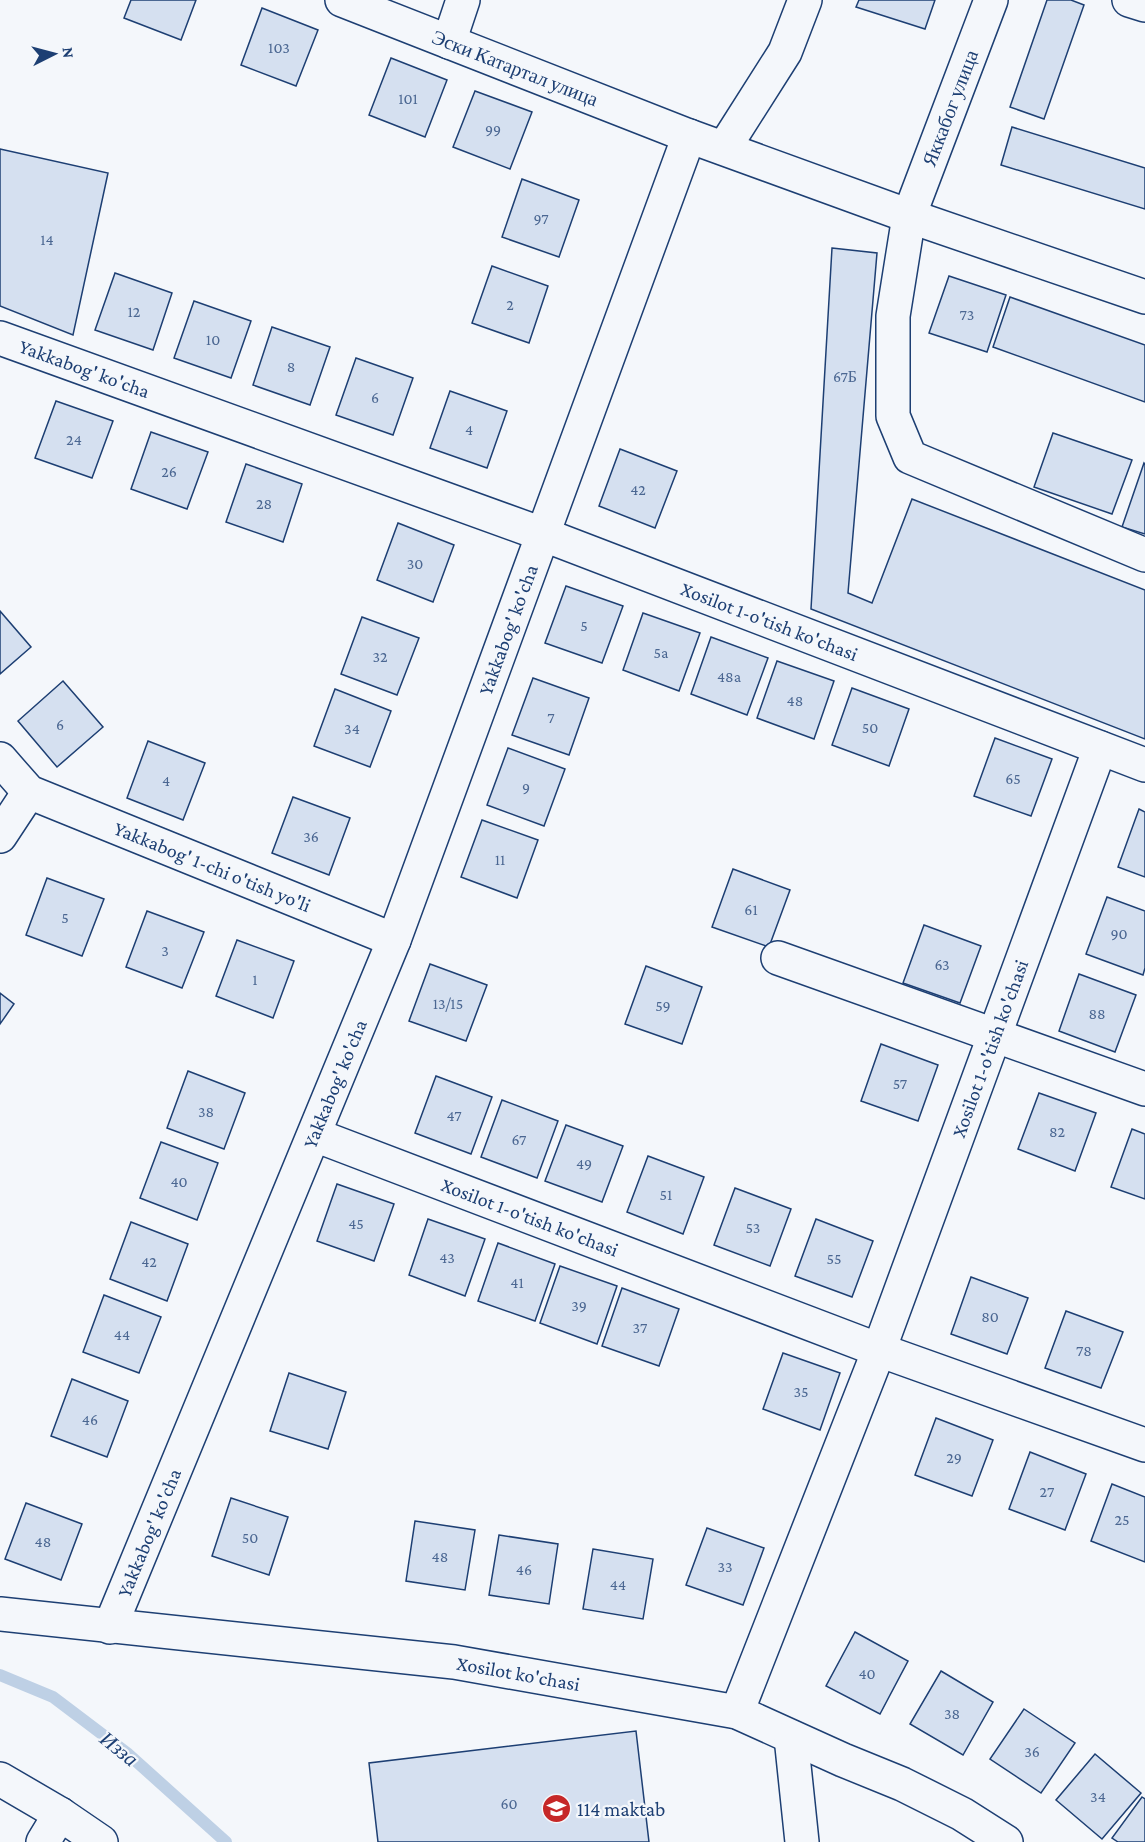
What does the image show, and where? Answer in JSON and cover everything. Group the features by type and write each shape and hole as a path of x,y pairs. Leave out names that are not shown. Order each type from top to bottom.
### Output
{"street":[{"name":"Эски Катартал улица","path":"342,0 689,136 909,216 1145,297"},
{"path":"449,42 462,0"},
{"path":"724,148 785,52 805,0"},
{"name":"Яккабог улица","path":"991,0 909,216 893,316 892,416 910,457 1145,555"},
{"path":"1129,0 1145,5"},
{"name":"Yakkabog' ko'cha","path":"110,1627 394,940 689,136"},
{"name":"Yakkabog' ko'cha","path":"0,338 542,534"},
{"name":"Xosilot 1-o'tish ko'chasi","path":"542,534 1145,765"},
{"name":"Xosilot 1-o'tish ko'chasi","path":"737,1712 879,1350 1100,748"},
{"name":"Yakkabog' 1-chi o'tish yo'li","path":"0,759 29,792 394,940"},
{"path":"0,836 29,792"},
{"path":"778,957 1145,1089"},
{"name":"Xosilot 1-o'tish ko'chasi","path":"315,1135 879,1350 1145,1445"},
{"name":"Xosilot ko'chasi","path":"0,1614 454,1662 737,1712 902,1784 963,1815 1006,1842"},
{"path":"791,1737 802,1842"},
{"path":"0,1779 60,1814 101,1842"},
{"path":"43,1842 60,1814"}],"building":[{"path":"131,0 196,0 181,40 124,18"},
{"path":"859,0 935,0 925,29 856,7"},
{"path":"1047,0 1071,0 1084,5 1044,119 1010,107"},
{"path":"262,8 318,30 296,86 241,65"},
{"path":"391,58 447,80 425,137 369,115"},
{"path":"475,91 532,112 510,169 453,147"},
{"path":"1012,127 1145,168 1145,209 1001,165"},
{"path":"0,149 108,173 73,335 0,306"},
{"path":"522,179 579,200 559,257 502,237"},
{"path":"832,248 877,253 848,593 872,603 912,499 1145,590 1145,739 811,609"},
{"path":"492,266 548,286 529,343 472,323"},
{"path":"115,273 172,293 153,350 95,330"},
{"path":"949,276 1006,295 987,352 929,333"},
{"path":"1010,297 1145,345 1145,402 993,347"},
{"path":"194,301 251,321 231,378 174,358"},
{"path":"272,327 330,347 310,405 253,385"},
{"path":"356,358 413,378 393,435 336,415"},
{"path":"450,391 507,411 487,468 430,448"},
{"path":"56,401 113,421 92,478 35,458"},
{"path":"151,432 208,452 187,509 131,489"},
{"path":"1053,433 1132,460 1112,514 1034,487"},
{"path":"620,449 677,471 655,528 599,506"},
{"path":"246,464 302,484 283,542 226,522"},
{"path":"1145,464 1145,534 1122,527"},
{"path":"398,523 454,545 433,602 377,580"},
{"path":"566,586 623,606 602,663 545,643"},
{"path":"0,611 31,647 0,674"},
{"path":"643,613 700,633 679,691 623,670"},
{"path":"362,617 419,638 397,695 341,674"},
{"path":"711,637 768,658 747,715 691,694"},
{"path":"777,661 834,681 814,739 757,718"},
{"path":"533,678 589,698 569,755 512,735"},
{"path":"63,681 103,727 57,767 18,721"},
{"path":"852,688 909,709 889,766 832,745"},
{"path":"335,689 391,711 370,767 314,746"},
{"path":"995,738 1052,759 1031,816 974,796"},
{"path":"148,741 205,763 183,820 127,798"},
{"path":"508,748 565,769 544,826 487,805"},
{"path":"293,797 350,818 329,875 272,853"},
{"path":"1139,809 1145,812 1145,877 1118,867"},
{"path":"482,820 538,840 517,898 461,877"},
{"path":"733,869 790,890 769,947 712,927"},
{"path":"47,878 104,899 82,956 26,935"},
{"path":"1107,897 1145,911 1143,975 1086,954"},
{"path":"147,911 204,932 182,988 126,967"},
{"path":"924,925 981,946 960,1003 903,983"},
{"path":"237,940 294,961 273,1018 216,996"},
{"path":"430,964 487,985 466,1041 409,1021"},
{"path":"646,966 702,987 682,1044 625,1024"},
{"path":"1079,974 1136,995 1115,1052 1059,1031"},
{"path":"0,993 14,1004 0,1024"},
{"path":"881,1044 938,1065 918,1121 861,1101"},
{"path":"188,1071 245,1093 224,1149 167,1128"},
{"path":"436,1076 492,1097 471,1154 415,1133"},
{"path":"1039,1093 1096,1113 1075,1171 1018,1149"},
{"path":"502,1100 558,1121 537,1178 481,1157"},
{"path":"566,1125 623,1146 602,1202 545,1181"},
{"path":"1132,1129 1145,1134 1145,1199 1111,1187"},
{"path":"161,1142 218,1163 197,1220 140,1198"},
{"path":"648,1156 704,1177 683,1234 627,1212"},
{"path":"337,1184 394,1204 374,1261 317,1241"},
{"path":"735,1188 791,1209 770,1266 714,1245"},
{"path":"428,1219 485,1239 465,1296 409,1275"},
{"path":"816,1219 873,1241 852,1297 795,1276"},
{"path":"131,1222 188,1244 167,1301 110,1279"},
{"path":"498,1243 555,1264 535,1321 478,1301"},
{"path":"560,1266 617,1286 597,1344 540,1323"},
{"path":"971,1277 1028,1298 1007,1354 951,1334"},
{"path":"622,1288 679,1309 659,1366 602,1346"},
{"path":"104,1295 161,1317 139,1373 83,1352"},
{"path":"1066,1311 1123,1332 1101,1388 1045,1368"},
{"path":"783,1353 840,1373 820,1430 763,1409"},
{"path":"289,1373 346,1392 328,1449 270,1431"},
{"path":"72,1379 128,1401 107,1457 51,1436"},
{"path":"936,1418 993,1440 972,1496 915,1475"},
{"path":"1030,1452 1086,1474 1065,1530 1009,1509"},
{"path":"1112,1484 1145,1497 1145,1562 1091,1541"},
{"path":"231,1498 288,1517 269,1575 212,1556"},
{"path":"26,1503 82,1524 61,1580 5,1559"},
{"path":"415,1521 475,1530 465,1590 406,1581"},
{"path":"707,1528 764,1548 743,1605 686,1585"},
{"path":"499,1535 558,1544 549,1604 489,1595"},
{"path":"593,1549 653,1559 643,1619 583,1609"},
{"path":"855,1632 908,1661 880,1714 826,1686"},
{"path":"941,1671 993,1702 963,1755 910,1724"},
{"path":"1024,1709 1075,1743 1041,1793 990,1759"},
{"path":"636,1731 649,1842 378,1842 369,1763"},
{"path":"1095,1754 1141,1793 1102,1839 1056,1800"},
{"path":"1142,1797 1145,1799 1145,1842 1118,1842 1112,1838"}],"waterway":[{"name":"Изза","path":"0,1675 53,1697 127,1753 226,1842"}],"place":[{"name":"114 maktab","path":"556,1809"}]}
